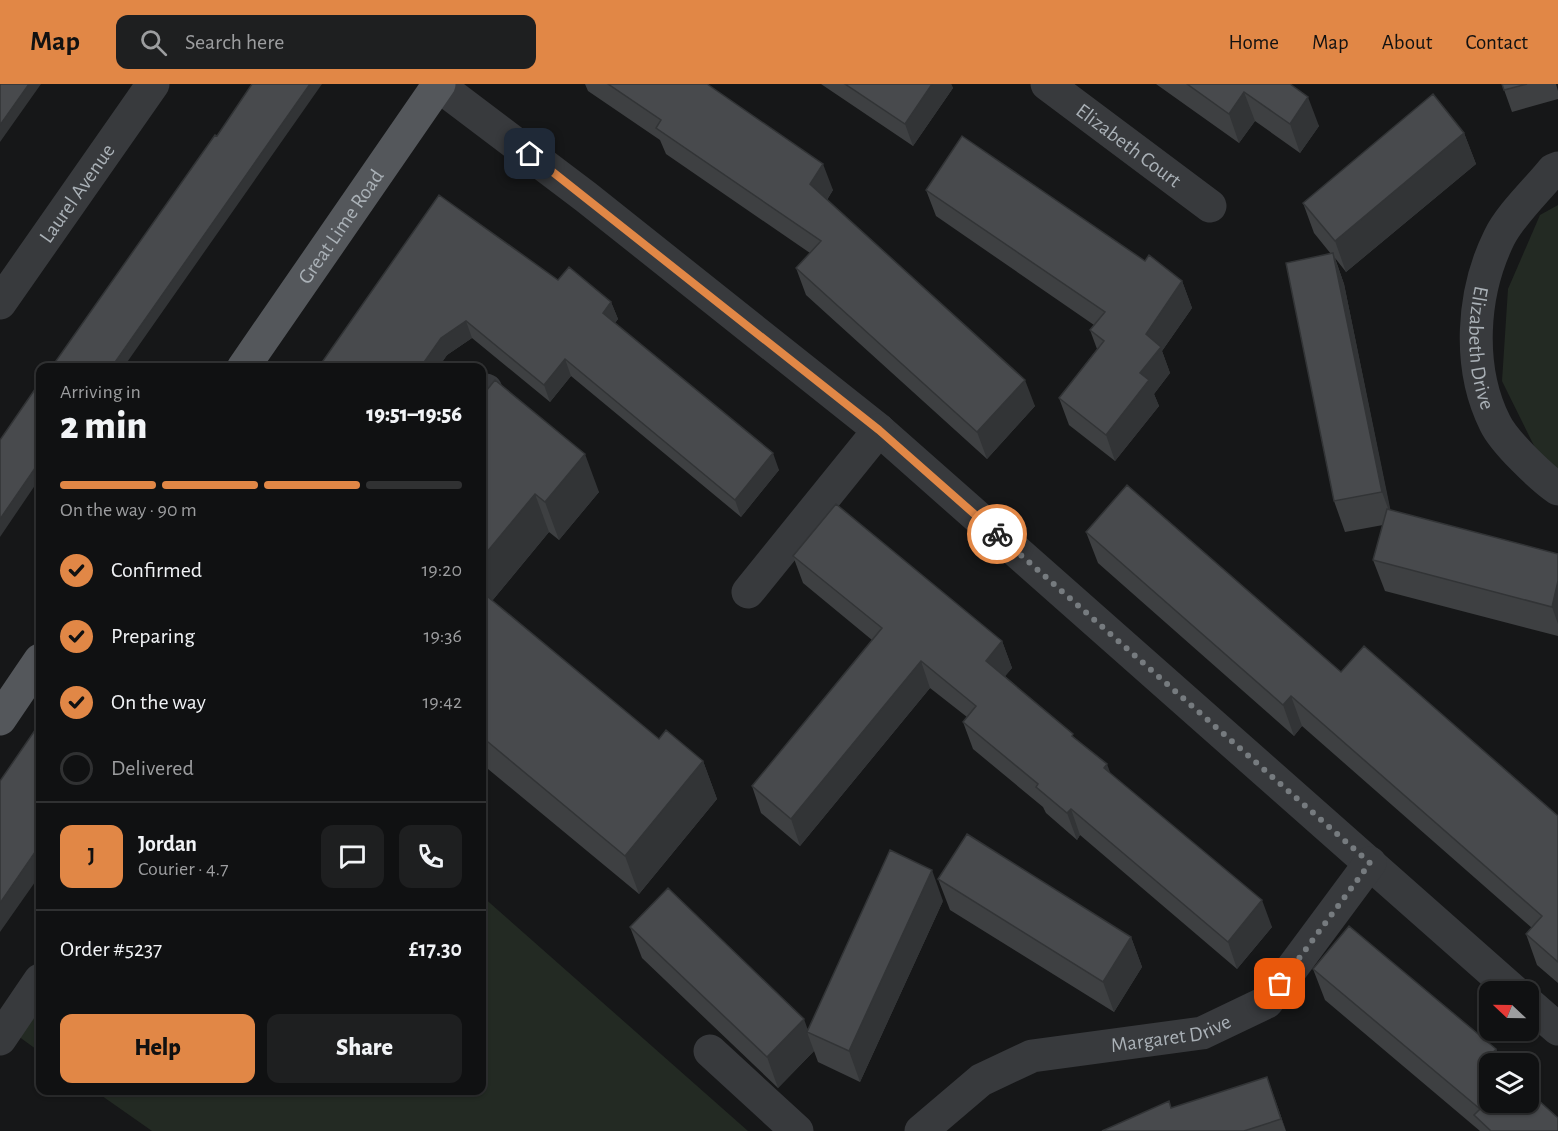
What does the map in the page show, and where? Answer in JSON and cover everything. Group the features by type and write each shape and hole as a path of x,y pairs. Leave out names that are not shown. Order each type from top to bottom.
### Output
{"main road":[{"name":"Great Lime Road","path":"246,363 438,85"},
{"path":"0,719 36,666"}],"street":[{"name":"Laurel Avenue","path":"0,303 153,84"},
{"name":"Elizabeth Court","path":"1047,84 1210,206"},
{"path":"438,85 586,196 879,430 1503,981"},
{"name":"Elizabeth Drive","path":"1558,168 1553,170 1500,236 1482,279 1477,326 1479,374 1495,425 1541,477 1558,489"},
{"path":"748,592 879,430"},
{"name":"Margaret Drive","path":"921,1131 981,1080 1032,1056 1202,1033 1267,1002 1370,863"},
{"path":"0,1039 36,986"},
{"path":"1539,1013 1558,1029"},
{"path":"710,1051 797,1131"}],"shaded area":[{"path":"1558,205 1558,472 1542,462 1502,381 1508,289 1540,215"},
{"path":"486,900 748,1131 152,1131 101,1095 486,1095"},
{"path":"36,1011 36,1049 18,1036"}],"building":[{"path":"0,84 29,84 0,125"},
{"path":"252,84 310,84 115,363 55,363 215,135 217,136"},
{"path":"608,84 707,84 823,164 810,184 1025,380 977,432 796,268 821,241 656,128 661,120"},
{"path":"845,84 932,84 905,124"},
{"path":"1187,84 1290,84 1308,97 1290,124 1244,92 1229,114"},
{"path":"1502,84 1527,84 1504,90"},
{"path":"1433,94 1464,133 1335,241 1303,203"},
{"path":"962,136 1145,261 1149,255 1182,281 1146,334 1161,347 1140,373 1149,380 1106,435 1059,398 1104,341 1090,330 1105,312 926,190"},
{"path":"439,195 558,280 569,267 611,302 603,313 773,453 735,500 565,359 544,385 466,321 441,338 424,363 321,363"},
{"path":"1333,253 1382,492 1334,501 1286,263"},
{"path":"495,380 585,454 545,502 535,494 486,553 486,391"},
{"path":"36,388 36,467 0,519 0,440"},
{"path":"1127,485 1341,672 1364,646 1558,816 1558,962 1526,934 1542,916 1291,696 1283,705 1086,532"},
{"path":"836,504 1002,641 986,661 1107,764 1104,768 1262,900 1228,942 1071,809 1067,813 1036,787 1038,784 963,722 976,706 921,661 791,819 752,786 882,628 793,556"},
{"path":"1387,509 1558,554 1558,581 1552,607 1373,560"},
{"path":"486,595 659,739 666,730 703,761 625,856 486,740"},
{"path":"36,729 36,851 0,903 0,781"},
{"path":"967,834 1131,937 1103,982 938,879"},
{"path":"890,850 932,870 849,1051 807,1032"},
{"path":"668,888 804,1019 767,1057 630,927"},
{"path":"1349,926 1479,1035 1479,1041 1486,1041 1496,1049 1493,1053 1479,1053 1479,1108 1313,969"},
{"path":"1267,1077 1281,1119 1244,1131 1102,1131 1169,1101 1171,1108"},
{"path":"1539,1101 1558,1118 1558,1131 1491,1131 1474,1115 1479,1110 1479,1113 1539,1113"}],"way so far":[{"path":"997,534 1370,863 1280,984"}],"route":[{"path":"530,154 879,430 997,534"}]}
